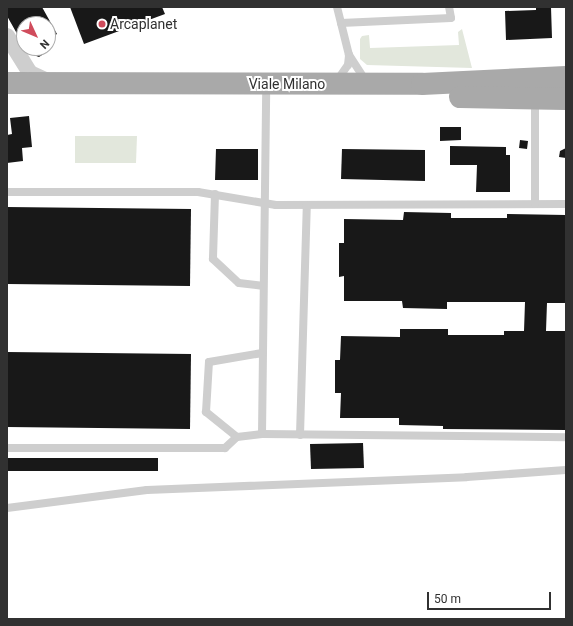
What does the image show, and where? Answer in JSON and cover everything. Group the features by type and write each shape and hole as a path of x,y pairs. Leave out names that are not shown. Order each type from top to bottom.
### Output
{"main road":[{"name":"Viale Milano","path":"7,93 266,95 535,89 566,77"},
{"name":"Viale Milano","path":"7,83 370,84 535,89 566,99"}],"street":[{"path":"7,36 30,73 52,83"}],"lane":[{"path":"337,7 349,55 359,73 370,84"},
{"path":"341,23 451,18 449,7"},
{"path":"334,84 348,65 349,55"},
{"path":"534,204 535,89"},
{"path":"262,434 262,286 266,95"},
{"path":"7,192 198,192 263,202 307,205 566,204"},
{"path":"215,194 213,259 239,283 262,286"},
{"path":"300,435 307,205"},
{"path":"237,437 206,412 209,362 262,353"},
{"path":"7,448 225,448 237,437 262,434 566,437"},
{"path":"7,508 147,490 467,477 566,470"}],"shaded area":[{"path":"462,29 472,68 367,65 360,59 360,39 362,36 369,35 370,48 459,45 458,32"},
{"path":"75,136 137,136 136,163 75,163"}],"building":[{"path":"7,7 42,7 47,16 16,16 16,32 7,16"},
{"path":"70,7 162,7 165,14 84,44"},
{"path":"536,7 551,7 552,38 506,40 505,11 536,10"},
{"path":"29,116 32,147 22,148 23,161 7,163 7,135 12,134 10,118"},
{"path":"440,127 461,127 461,140 440,141"},
{"path":"520,140 528,141 527,149 519,148"},
{"path":"450,146 506,147 506,155 510,155 510,192 476,192 477,165 450,165"},
{"path":"566,148 566,158 559,157 560,151"},
{"path":"216,149 258,149 258,180 215,180"},
{"path":"342,149 425,150 425,181 341,179"},
{"path":"7,207 191,209 190,286 7,284"},
{"path":"404,212 451,213 451,218 507,218 507,214 566,215 566,303 547,303 546,331 566,331 566,430 443,429 443,426 399,425 399,418 340,418 341,393 335,393 335,360 340,360 341,336 400,337 400,329 448,329 448,335 504,335 504,331 524,331 525,302 447,302 447,309 403,308 402,301 344,301 344,276 339,277 339,243 344,243 344,219 403,220"},
{"path":"7,352 191,354 190,429 7,427"},
{"path":"363,443 364,468 311,469 310,444"},
{"path":"7,458 158,458 158,471 7,471"}],"place":[{"name":"Arcaplanet","path":"102,24"}]}
